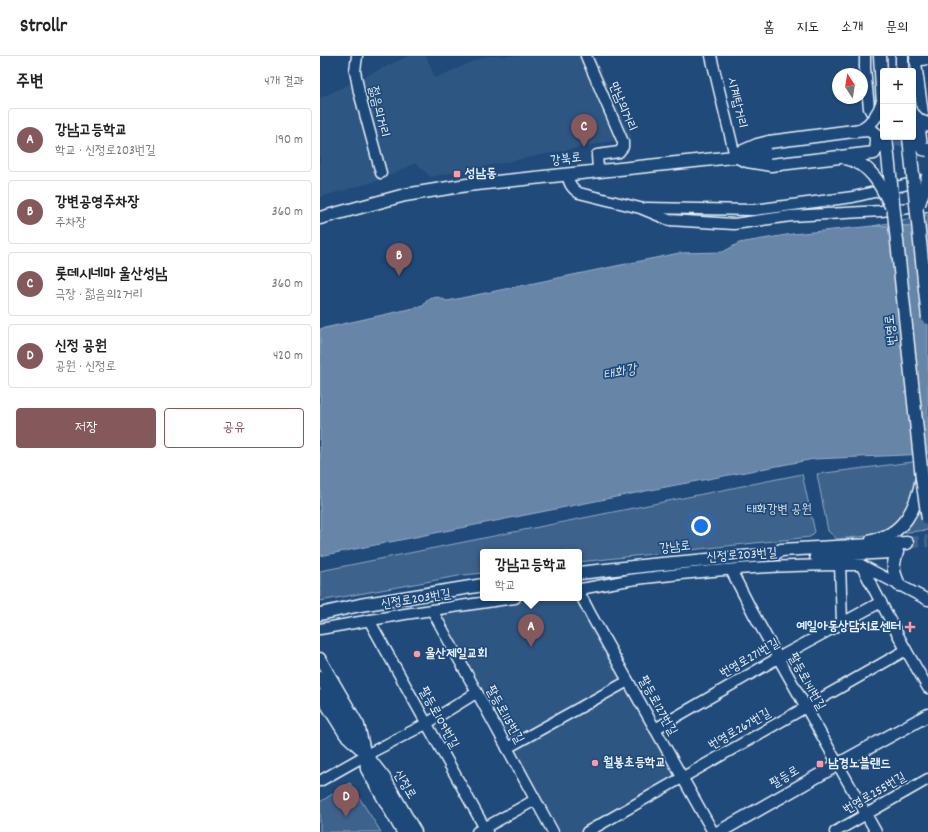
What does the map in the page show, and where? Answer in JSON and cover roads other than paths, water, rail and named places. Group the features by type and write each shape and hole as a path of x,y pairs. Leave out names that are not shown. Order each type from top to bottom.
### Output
{"main road":[{"path":"734,156 745,149 769,142 861,130 871,123 882,104"},
{"path":"922,117 922,126 919,130 921,147 928,150"},
{"path":"734,156 747,161 771,165 871,154 876,150 875,132 868,130 855,131"},
{"name":"번영로","path":"886,140 922,478 928,519"},
{"path":"909,140 928,318"},
{"name":"강북로","path":"320,218 383,200 436,189 598,170 866,143"},
{"path":"840,157 860,163 871,173 881,186 895,218"},
{"path":"917,215 921,196 928,176"},
{"path":"828,545 843,541 875,540 888,536 897,530 904,524 909,516 917,498 922,478"},
{"name":"강남로","path":"582,573 658,564 774,554 781,550 828,545 904,548"},
{"path":"899,585 893,570 893,564 904,548"},
{"name":"강남로","path":"774,554 781,557 842,560 904,548"},
{"path":"320,614 360,605 480,585"},
{"name":"신정로","path":"320,677 366,755 367,770 415,832"},
{"name":"팔등로","path":"719,832 928,715"},
{"name":"신정로","path":"389,797 403,832"}],"street":[{"name":"젊음의거리","path":"357,56 355,71 359,92 381,173"},
{"name":"만남의거리","path":"586,56 623,142 623,146 619,152 597,155 598,170"},
{"name":"시계탑거리","path":"711,56 734,156"},
{"path":"865,56 869,108 872,114 880,116"},
{"path":"922,117 915,58 928,59"},
{"path":"567,174 569,182 579,193 640,208 669,220 734,224 792,216 874,212 928,206"},
{"path":"640,208 754,210 853,197 928,180"},
{"path":"828,545 842,560 860,565 928,600"},
{"path":"842,560 842,622"},
{"name":"신정로203번길","path":"582,589 653,577 842,560"},
{"path":"860,565 928,688"},
{"name":"팔등로141번길","path":"731,570 753,613 837,765 876,832"},
{"name":"팔등로127번길","path":"582,596 713,832"},
{"name":"신정로203번길","path":"320,629 494,601"},
{"name":"번영로271번길","path":"655,729 842,622 881,602"},
{"name":"팔등로115번길","path":"432,610 553,832"},
{"name":"팔등로109번길","path":"369,620 483,831 535,800"},
{"name":"번영로267번길","path":"588,832 906,650"},
{"path":"320,658 359,726 366,755"},
{"path":"507,748 628,681"},
{"path":"320,781 426,724 476,692"},
{"path":"320,694 345,735 366,755"},
{"name":"번영로255번길","path":"835,832 928,779"}],"water":[{"name":"태화강","path":"873,226 928,226 928,454 814,459 320,556 320,329 423,306 428,299 438,297 447,301 679,253 723,252 739,243 792,234"}],"tunnel":[{"path":"877,142 928,138"},
{"path":"907,543 928,541"}],"place":[{"name":"롯데시네마 울산성남","path":"584,147"},
{"name":"성남동","path":"457,174"},
{"name":"강변공영주차장","path":"399,276"},
{"name":"예일아동상담치료센터","path":"910,627"},
{"name":"강남고등학교","path":"531,647"},
{"name":"울산제일교회","path":"417,654"},
{"name":"월봉초등학교","path":"595,763"},
{"name":"남경노블랜드","path":"820,764"},
{"name":"신정 공원","path":"346,817"}],"park label":[{"name":"태화강변 공원","path":"779,510"}]}
